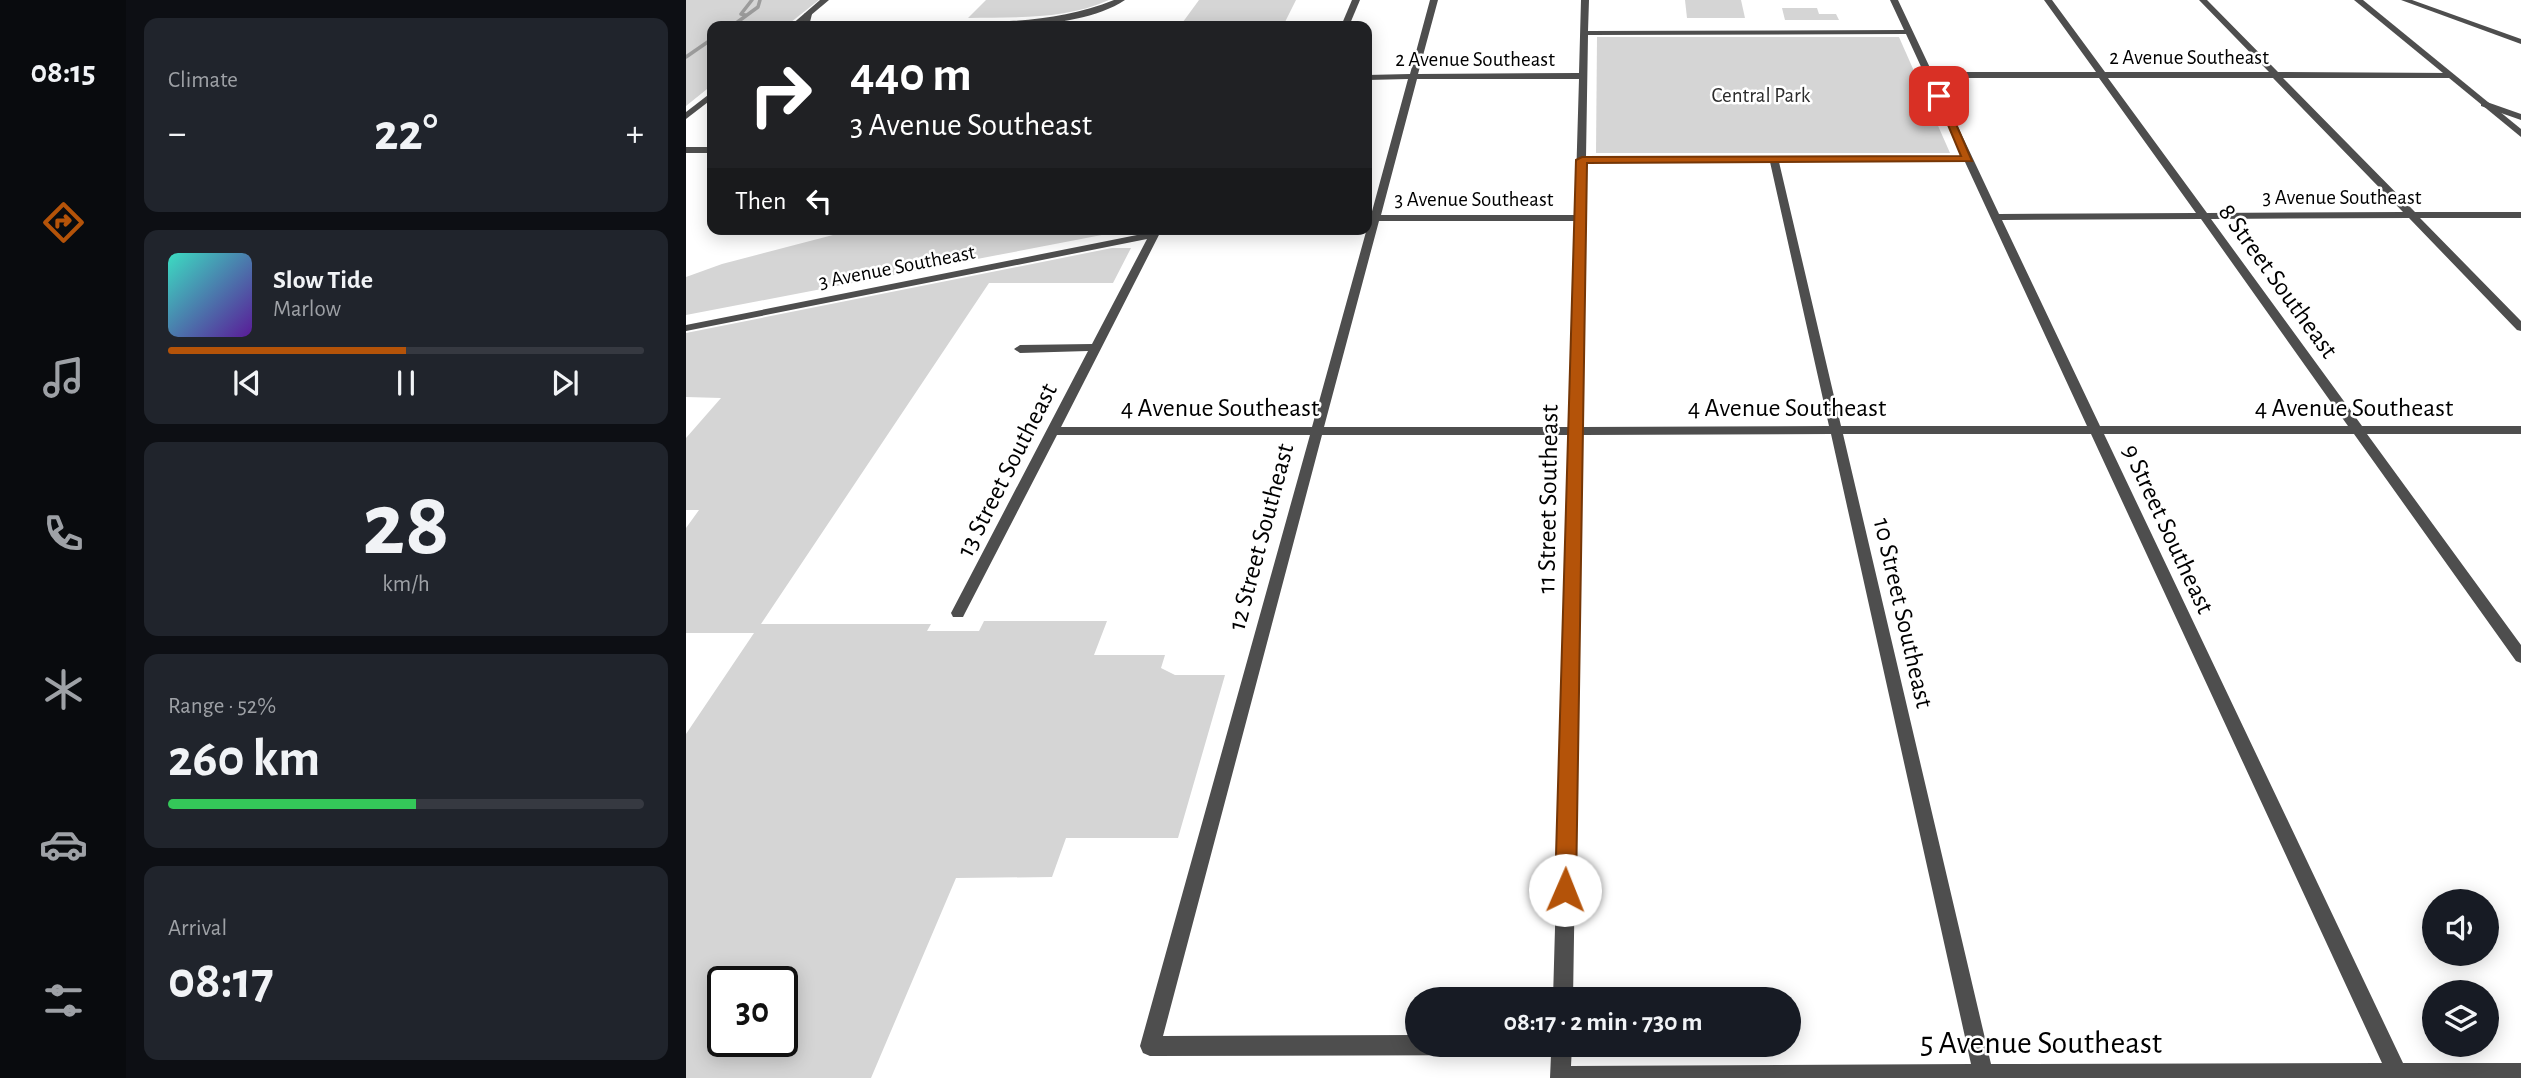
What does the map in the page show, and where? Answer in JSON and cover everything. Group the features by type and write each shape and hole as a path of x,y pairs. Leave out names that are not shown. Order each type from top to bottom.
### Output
{"street":[{"path":"800,21 825,0"},
{"path":"976,21 1068,17 1107,7 1121,0"},
{"path":"1347,21 1356,0"},
{"name":"12 Street Southeast","path":"1372,211 1434,0"},
{"name":"11 Street Southeast","path":"1563,987 1586,0"},
{"name":"9 Street Southeast","path":"1894,0 2398,1076"},
{"name":"8 Street Southeast","path":"2048,0 2521,657"},
{"path":"2203,0 2521,328"},
{"path":"2358,0 2521,134"},
{"path":"2405,0 2521,42"},
{"path":"806,21 808,14"},
{"name":"2 Avenue Southeast","path":"1585,33 1909,32"},
{"name":"2 Avenue Southeast","path":"1929,75 2449,75"},
{"name":"2 Avenue Southeast","path":"1372,77 1584,76"},
{"path":"686,116 707,99"},
{"path":"2484,104 2521,117"},
{"path":"686,150 707,150"},
{"name":"10 Street Southeast","path":"1774,159 1983,1076"},
{"name":"3 Avenue Southeast","path":"1582,160 1968,159"},
{"name":"3 Avenue Southeast","path":"1995,217 2521,215"},
{"name":"3 Avenue Southeast","path":"1372,218 1580,218"},
{"name":"3 Avenue Southeast","path":"686,328 1146,235"},
{"name":"13 Street Southeast","path":"958,613 1154,235"},
{"name":"12 Street Southeast","path":"1366,235 1150,1046 1405,1045"},
{"name":"13 Street Southeast","path":"1020,349 1096,347"},
{"name":"4 Avenue Southeast","path":"1053,431 2521,430"},
{"path":"1560,1077 1561,1057"},
{"name":"5 Avenue Southeast","path":"1560,1077 2398,1076 2521,1073"}],"green space":[{"path":"686,0 819,0 792,21 707,21 707,89 686,106"},
{"path":"986,0 1109,0 1057,14 968,18"},
{"path":"1199,0 1296,0 1286,21 1184,21"},
{"path":"1685,0 1741,0 1745,18 1687,18"},
{"path":"1782,8 1817,8 1819,14 1836,14 1839,20 1785,20"},
{"name":"Central Park","path":"1597,37 1899,37 1950,153 1596,153"},
{"path":"833,235 1102,235 686,315 686,277 722,264"},
{"path":"1112,248 1131,248 1113,283 989,283 761,624 931,624 927,631 979,631 984,621 1107,621 1094,655 1165,655 1161,668 1175,675 1225,675 1178,838 1066,838 1052,877 956,878 871,1078 686,1078 686,734 754,633 686,633 686,528 699,510 686,510 686,438 721,398 686,397 686,333"}],"waterway":[{"path":"745,15 741,14 752,0"},
{"path":"739,21 758,7 760,0"},
{"path":"686,57 707,42"}],"route":[{"path":"1565,890 1582,160 1968,159 1939,96"}]}
